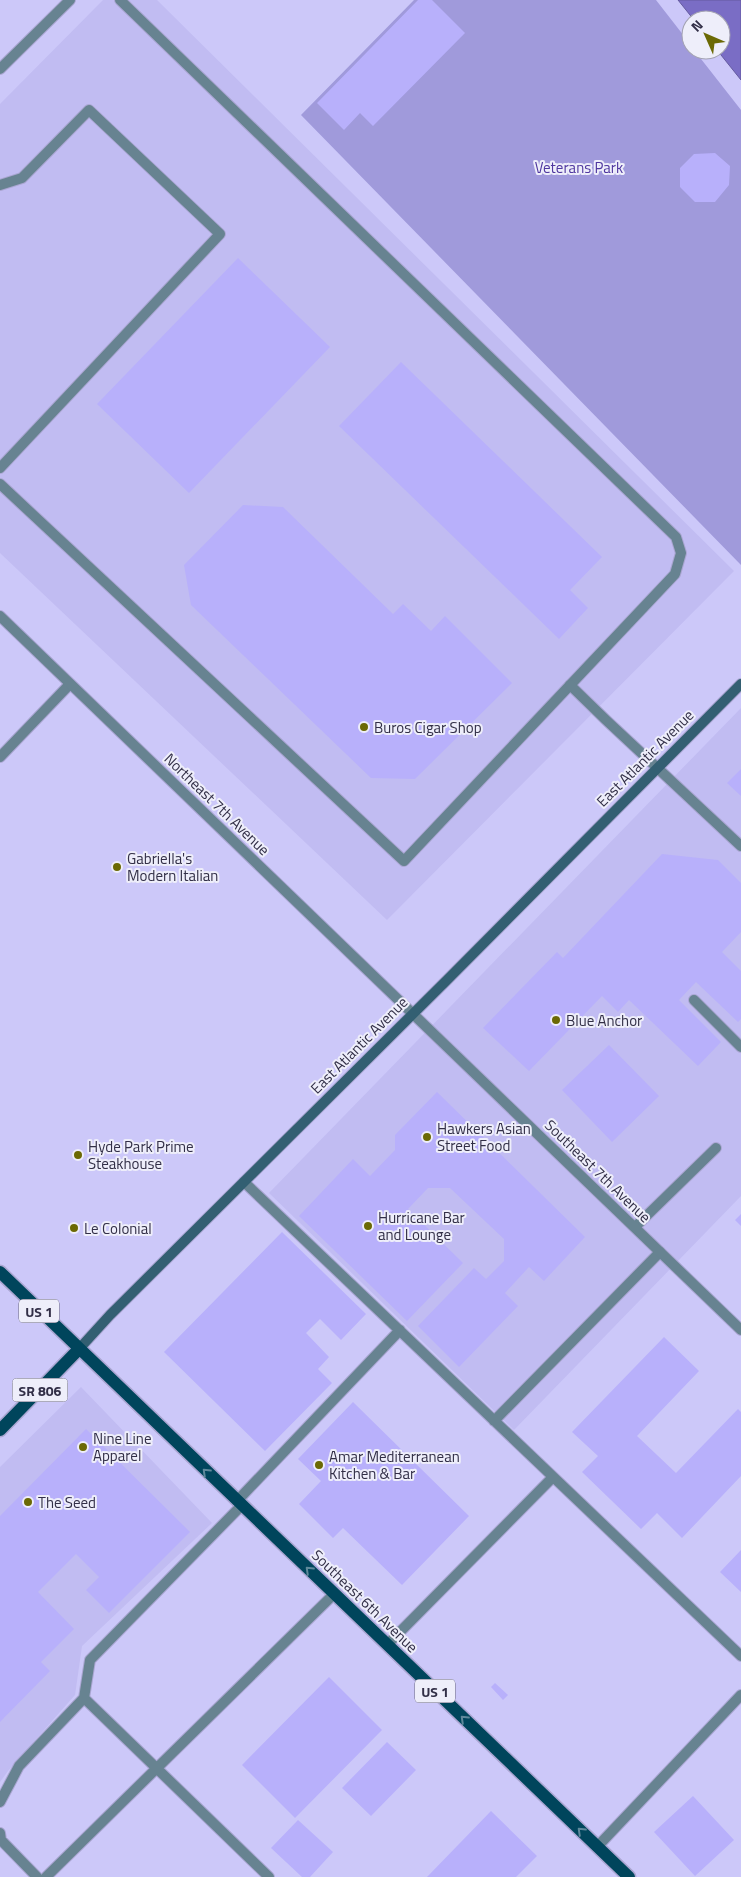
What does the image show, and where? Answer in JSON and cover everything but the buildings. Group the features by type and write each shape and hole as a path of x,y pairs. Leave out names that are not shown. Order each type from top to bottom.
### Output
{"main road":[{"name":"East Atlantic Avenue","path":"0,1430 80,1349 110,1315 741,684"},
{"name":"US 1","path":"0,1272 80,1349"},
{"name":"Southeast 6th Avenue","path":"80,1349 629,1877"}],"street":[{"path":"0,69 70,0"},
{"path":"0,484 404,861 675,574 681,553 676,537 120,0"},
{"path":"0,185 22,178 89,110 220,234 0,468"},
{"name":"Northeast 7th Avenue","path":"0,616 413,1014"},
{"path":"0,757 70,684"},
{"path":"570,685 741,846"},
{"path":"694,1000 741,1047"},
{"name":"Southeast 7th Avenue","path":"413,1014 741,1330"},
{"path":"635,1227 716,1148"},
{"path":"244,1182 741,1656"},
{"path":"494,1421 660,1252"},
{"path":"0,1802 19,1766 84,1698 90,1660 400,1330"},
{"path":"387,1645 553,1477"},
{"path":"46,1877 334,1594"},
{"path":"597,1847 741,1695"},
{"path":"84,1698 269,1877"},
{"path":"0,1833 1,1840 37,1877"}],"shaded area":[{"path":"103,0 157,0 734,571 387,920 0,553 0,104"},
{"path":"678,0 741,0 741,80 725,60 731,60 731,10 686,10"},
{"path":"741,708 741,1196 514,1430 269,1193"},
{"path":"81,1387 212,1523 82,1646 75,1695 0,1782 0,1467"}],"green space":[{"name":"Veterans Park","path":"414,0 656,0 681,32 681,60 702,60 741,110 741,565 301,115"}],"place":[{"name":"Buros Cigar Shop","path":"364,727"},
{"name":"Gabriella's Modern Italian","path":"117,867"},
{"name":"Blue Anchor","path":"556,1020"},
{"name":"Hawkers Asian Street Food","path":"427,1137"},
{"name":"Hyde Park Prime Steakhouse","path":"78,1155"},
{"name":"Hurricane Bar and Lounge","path":"368,1226"},
{"name":"Le Colonial","path":"74,1228"},
{"name":"Nine Line Apparel","path":"83,1447"},
{"name":"Amar Mediterranean Kitchen & Bar","path":"319,1465"},
{"name":"The Seed","path":"28,1502"}]}
